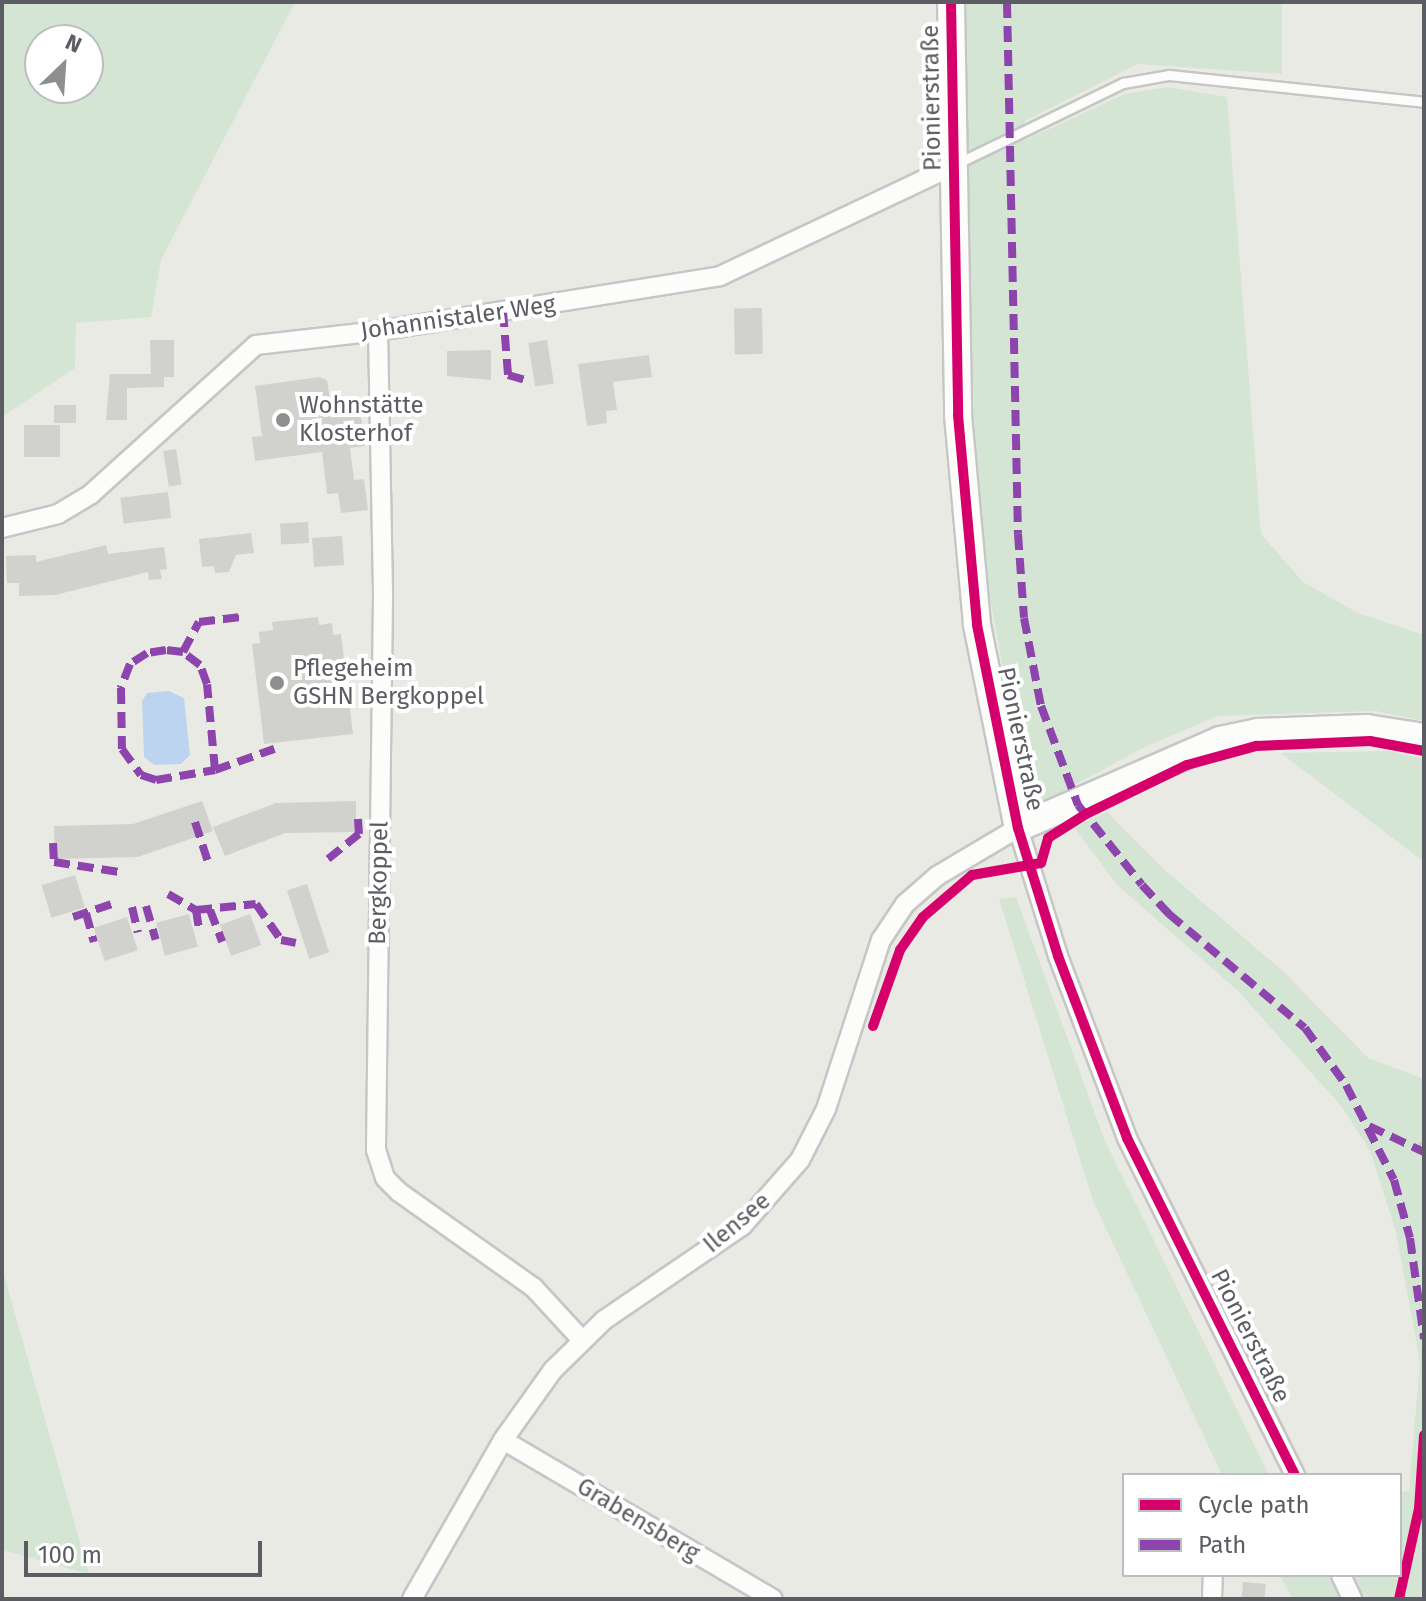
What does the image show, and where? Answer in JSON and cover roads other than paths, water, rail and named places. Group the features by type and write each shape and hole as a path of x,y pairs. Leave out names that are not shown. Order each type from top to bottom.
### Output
{"street":[{"name":"Pionierstraße","path":"951,2 958,415 977,625 1018,828 1058,956 1127,1138 1294,1473"},
{"name":"Johannistaler Weg","path":"2,528 58,514 91,494 256,345 378,331 720,276 953,166"},
{"name":"Bergkoppel","path":"378,331 383,598 376,1150 392,1185 534,1288 581,1339"},
{"path":"1018,828 1220,740 1258,732 1367,728 1424,737"},
{"name":"Ilensee","path":"412,1599 503,1440 581,1339 742,1226 770,1199 800,1160 826,1109 863,987 881,940 905,904 937,876 1018,828"},
{"name":"Grabensberg","path":"503,1440 773,1599"},
{"path":"1212,1599 1213,1577"},
{"path":"1342,1577 1352,1599"}],"lane":[{"path":"953,166 1123,83 1169,75 1424,102"}],"water":[{"path":"169,691 184,698 190,755 181,764 154,765 144,757 142,701 147,693"}],"place":[{"name":"Wohnstätte Klosterhof","path":"283,420"},
{"name":"Pflegeheim GSHN Bergkoppel","path":"277,683"}]}
